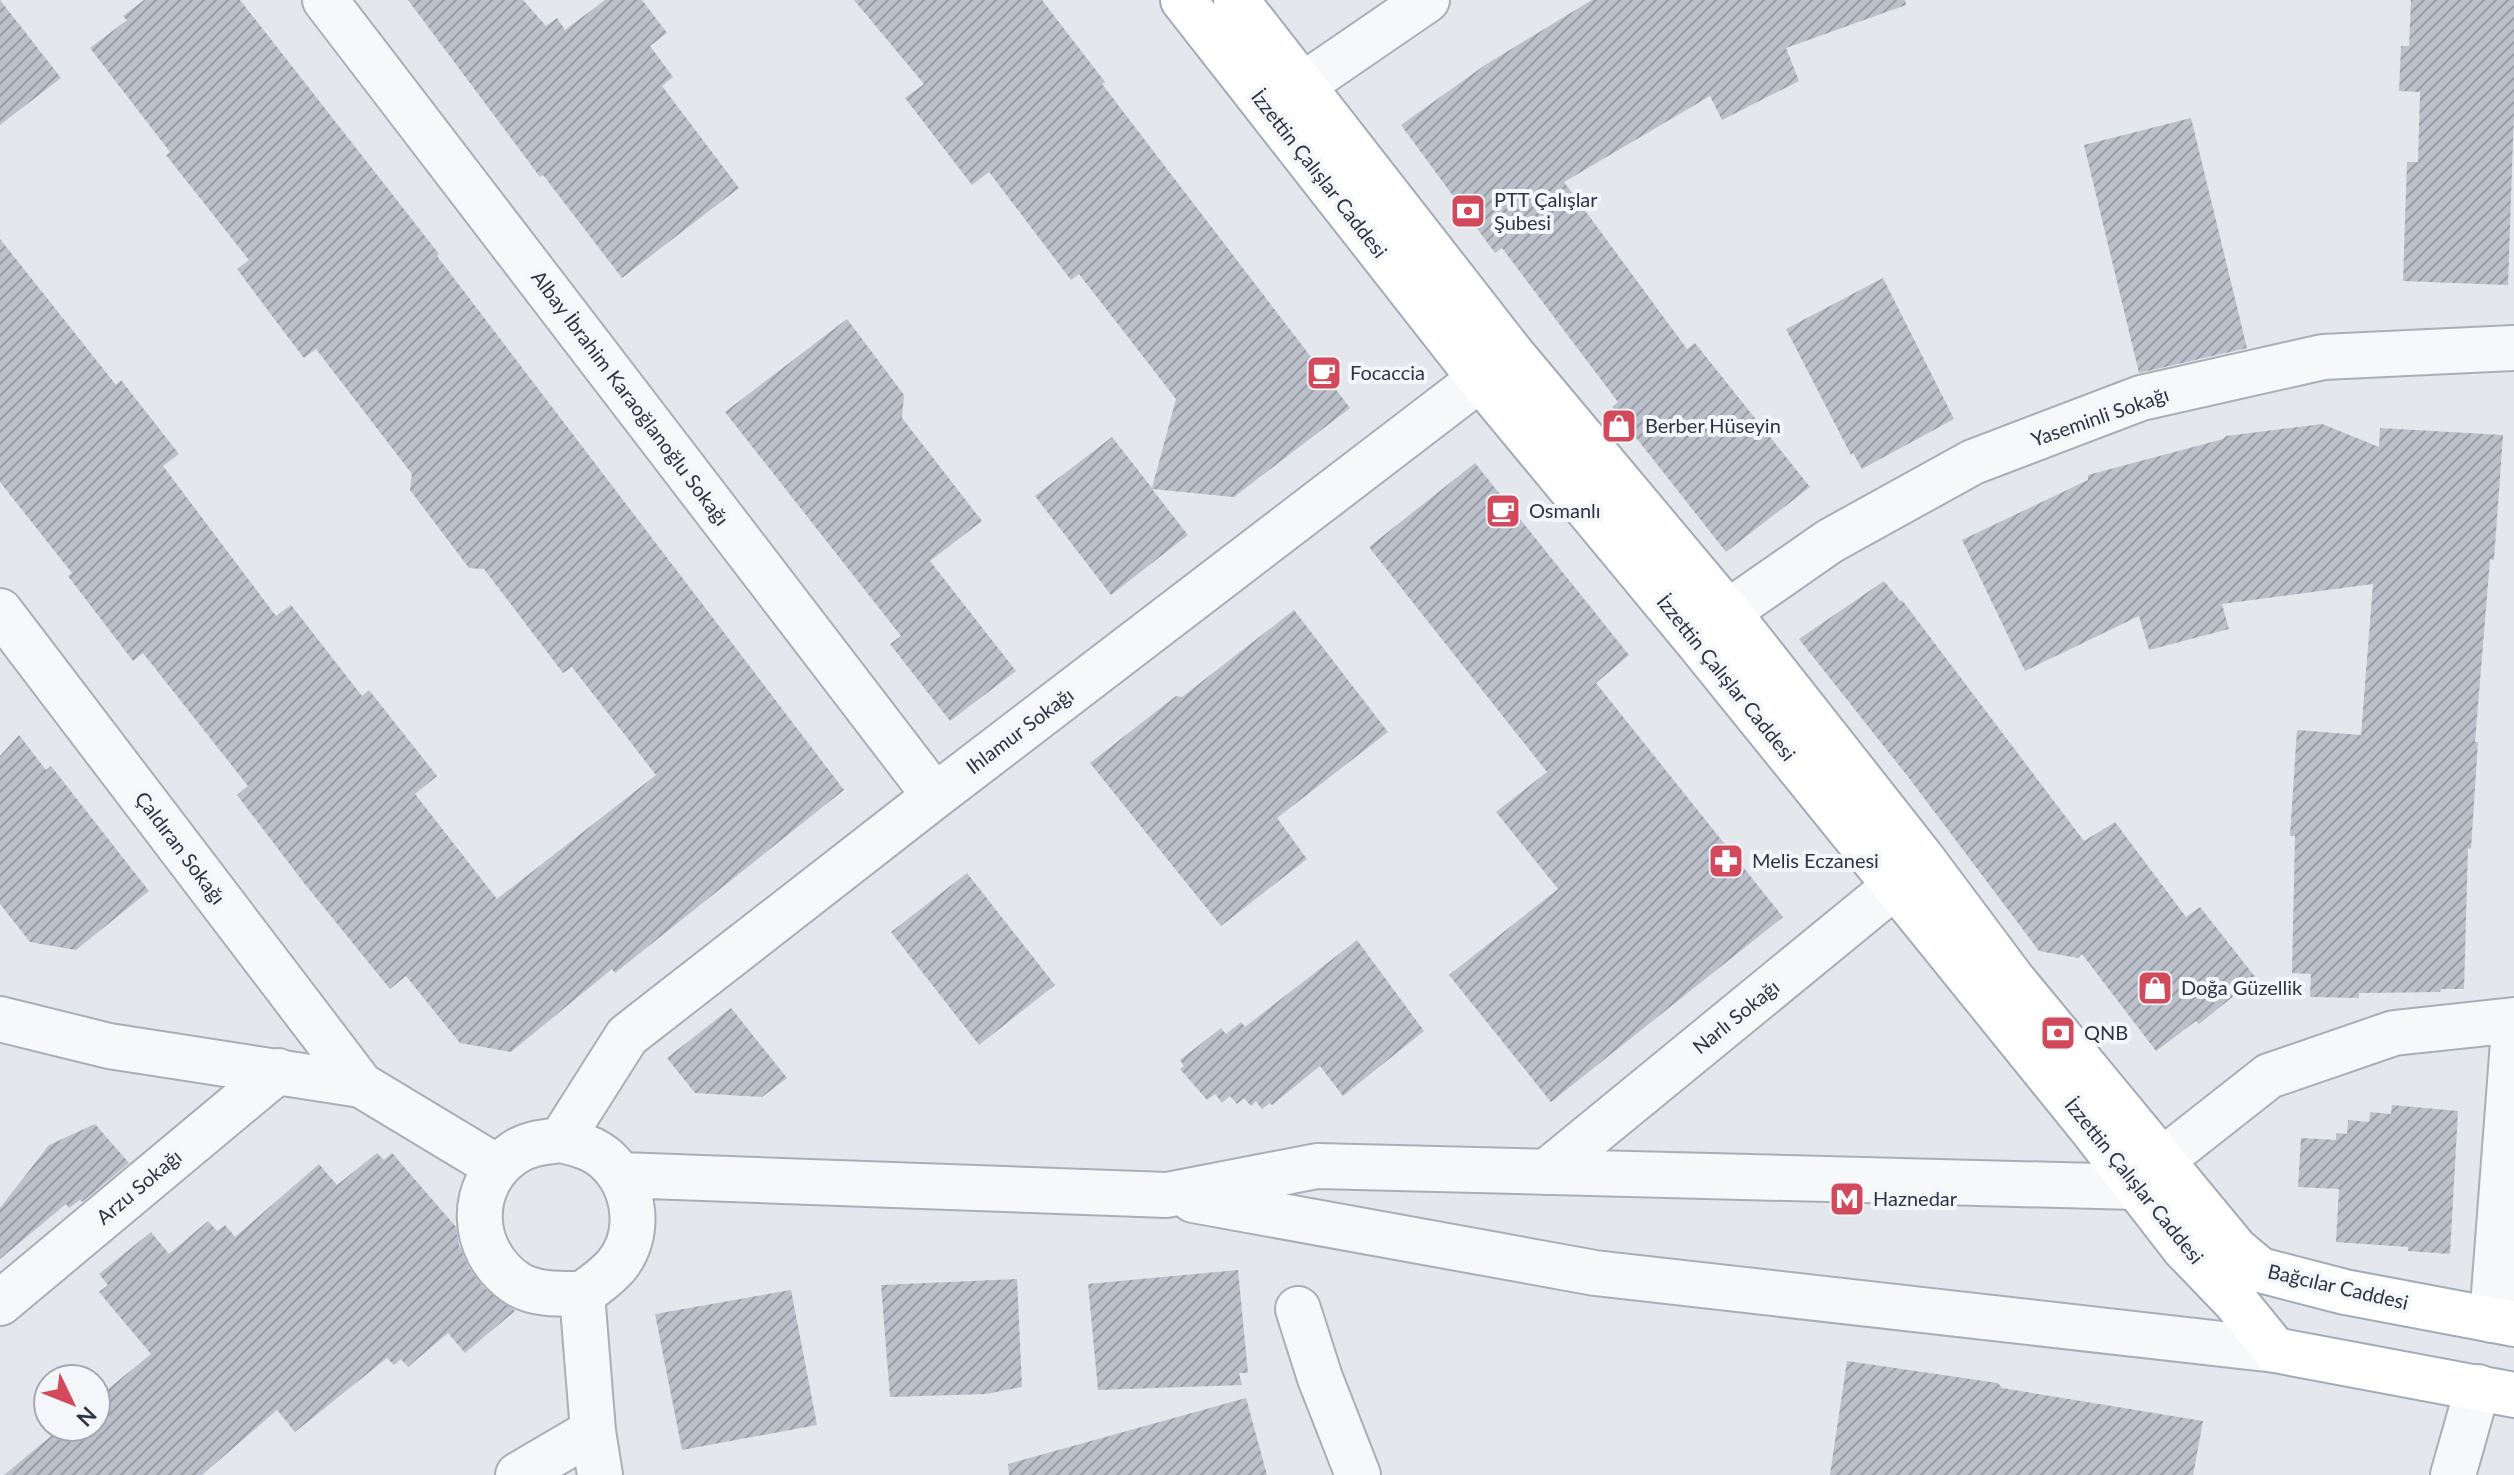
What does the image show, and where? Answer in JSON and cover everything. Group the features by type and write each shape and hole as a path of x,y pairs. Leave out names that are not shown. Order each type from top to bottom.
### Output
{"main road":[{"name":"İzzettin Çalışlar Caddesi","path":"1183,0 1496,367 1712,627 1908,872 2013,980 2148,1174 2184,1248 2235,1301 2275,1350"},
{"name":"İzzettin Çalışlar Caddesi","path":"1236,0 1303,85 1496,367"},
{"name":"Bağcılar Caddesi","path":"2148,1174 2260,1270 2345,1292 2503,1322"},
{"path":"2275,1350 2496,1391"}],"street":[{"name":"Albay İbrahim Karaoğlanoğlu Sokağı","path":"325,0 935,796"},
{"path":"1303,85 1427,0"},
{"name":"Yaseminli Sokağı","path":"1712,627 1830,541 1973,462 2141,398 2323,357 2514,348"},
{"name":"Ihlamur Sokağı","path":"561,1140 627,1036 1496,367"},
{"name":"Çaldıran Sokağı","path":"0,611 361,1085"},
{"name":"Narlı Sokağı","path":"1546,1172 1908,872"},
{"path":"0,1019 109,1046 361,1085 497,1167"},
{"path":"1167,1195 1317,1166 1546,1172 2148,1174 2269,1076 2394,1033 2514,1020"},
{"path":"2503,1322 2514,1029"},
{"name":"Arzu Sokağı","path":"0,1303 278,1071"},
{"path":"561,1140 584,1146 605,1158 621,1175 630,1196 633,1220 629,1243 617,1265 582,1294 543,1292 516,1284 491,1258 481,1235 478,1212 484,1188 497,1167 516,1151 538,1142 561,1140"},
{"path":"621,1175 1167,1195 1595,1273 2275,1350"},
{"path":"582,1294 593,1431 600,1475"},
{"path":"1298,1309 1320,1378 1358,1475"},
{"path":"2453,1475 2496,1391"},
{"path":"518,1475 593,1431"}],"building":[{"path":"0,0 61,78 0,125"},
{"path":"144,0 240,0 439,254 437,256 844,790 615,973 612,969 511,1052 460,1043 406,976 390,989 237,795 248,786 143,653 133,661 68,576 72,573 0,482 0,239 116,385 121,380 179,454 163,466 276,616 291,605 362,696 369,690 437,776 415,794 497,899 656,775 572,667 563,673 484,569 469,568 410,490 412,474 316,349 304,358 237,269 249,260 166,155 170,152 90,48 127,20 123,16"},
{"path":"408,0 523,0 546,26 557,18 565,30 605,0 642,0 667,33 650,46 673,77 662,86 739,188 622,278 543,175 540,177"},
{"path":"854,0 1042,0 1105,82 1102,84 1350,408 1234,497 1152,489 1188,535 1111,595 1035,496 1112,437 1152,488 1176,399 1079,274 1071,280 989,172 972,185 905,98 924,84"},
{"path":"1592,0 1905,0 1906,5 1786,48 1799,81 1722,120 1710,96 1564,182 1687,349 1695,343 1810,487 1726,552 1612,407 1618,402 1502,248 1495,253 1401,125 1485,65"},
{"path":"2411,0 2514,0 2508,285 2403,281 2407,162 2418,162 2420,92 2399,91 2401,46 2409,46"},
{"path":"2191,118 2247,348 2139,373 2084,145"},
{"path":"1883,278 1954,419 1862,469 1853,453 1851,455 1786,329"},
{"path":"847,319 904,395 902,418 982,521 930,561 1016,671 950,721 890,644 901,636 725,412"},
{"path":"2322,424 2379,447 2380,428 2503,435 2475,742 2478,742 2471,849 2468,848 2464,989 2359,993 2359,998 2310,997 2311,974 2292,973 2295,836 2290,836 2297,730 2361,735 2373,584 2222,604 2229,629 2149,650 2139,616 2025,671 1962,540 2088,480 2088,475 2226,436"},
{"path":"1475,463 1629,655 1596,683 1783,917 1551,1102 1449,975 1558,889 1496,812 1547,772 1369,547"},
{"path":"1884,581 1902,600 2084,841 2115,822 2186,917 2200,907 2256,978 2199,1024 2196,1021 2156,1051 2082,954 2078,958 2039,951 1909,778 1799,639"},
{"path":"1294,610 1388,732 1277,818 1307,859 1221,926 1090,763"},
{"path":"19,735 46,770 51,766 149,891 76,950 30,942 0,904 0,756"},
{"path":"967,873 1055,985 979,1045 891,932"},
{"path":"1357,940 1424,1031 1343,1096 1320,1066 1272,1105 1270,1103 1262,1109 1256,1101 1251,1106 1244,1098 1237,1104 1230,1096 1222,1103 1215,1094 1207,1100 1180,1069 1184,1066 1180,1060 1221,1028 1226,1034 1241,1022 1245,1027"},
{"path":"731,1008 787,1078 762,1097 695,1093 667,1058"},
{"path":"2392,1105 2458,1111 2450,1254 2408,1251 2408,1247 2336,1242 2339,1189 2298,1187 2301,1138 2336,1140 2336,1133 2347,1134 2348,1120 2369,1122 2370,1112 2391,1114"},
{"path":"95,1124 129,1163 82,1202 80,1200 69,1208 66,1204 0,1259 0,1208 49,1145"},
{"path":"377,1153 384,1160 392,1153 456,1227 459,1245 469,1268 484,1288 515,1311 465,1353 448,1333 408,1367 401,1359 394,1365 387,1358 295,1432 277,1410 202,1475 4,1475 43,1443 112,1443 112,1386 151,1354 99,1292 108,1285 99,1274 151,1232 169,1254 208,1221 217,1231 225,1225 235,1237 319,1164 337,1185"},
{"path":"1238,1270 1248,1373 1239,1373 1242,1385 1098,1390 1088,1284"},
{"path":"1017,1279 1022,1387 986,1394 890,1397 881,1285"},
{"path":"791,1290 817,1425 682,1450 655,1314"},
{"path":"1847,1361 1998,1383 2002,1388 2203,1421 2193,1475 1830,1475"},
{"path":"1246,1398 1267,1475 1009,1475 1008,1464"}],"place":[{"name":"PTT Çalışlar Şubesi","path":"1468,211"},
{"name":"Focaccia","path":"1324,373"},
{"name":"Berber Hüseyin","path":"1619,426"},
{"name":"Osmanlı","path":"1503,511"},
{"name":"Melis Eczanesi","path":"1726,861"},
{"name":"Doğa Güzellik","path":"2155,988"},
{"name":"QNB","path":"2058,1033"},
{"name":"Haznedar","path":"1847,1199"}]}
